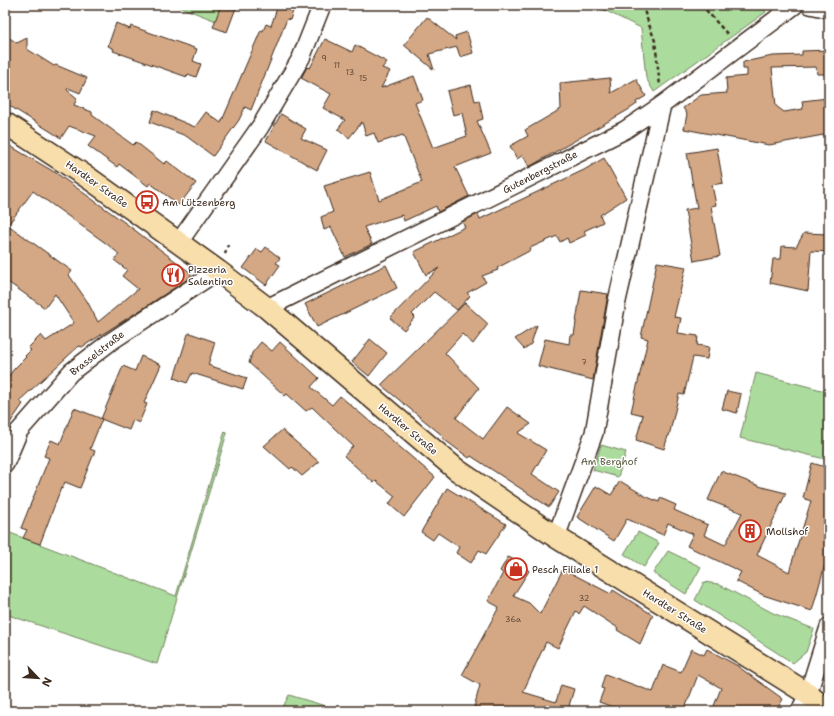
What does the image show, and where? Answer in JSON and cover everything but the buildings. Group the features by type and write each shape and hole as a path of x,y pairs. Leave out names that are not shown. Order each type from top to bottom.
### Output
{"main road":[{"name":"Hardter Straße","path":"5,123 90,179 179,242 267,308 457,470 804,703 827,711"}],"street":[{"path":"179,242 260,128 301,58 322,5"},
{"name":"Gutenbergstraße","path":"267,308 625,130 742,47 795,5"},
{"path":"810,5 829,9"},
{"path":"556,537 594,433 617,301 662,105"},
{"name":"Brasselstraße","path":"5,464 19,431 71,372 110,342 218,271"},
{"path":"804,703 829,627"}],"path":[{"path":"642,5 655,41 662,105"},
{"path":"693,5 705,9 742,47"}],"green space":[{"path":"175,5 221,5 216,21"},
{"path":"594,5 761,5 766,12 654,92 646,78 641,28"},
{"path":"756,373 829,392 829,460 740,438"},
{"path":"225,431 227,433 157,664 5,614 5,531 176,596"},
{"name":"Am Berghof","path":"601,445 626,452 618,477 593,470"},
{"path":"638,532 659,543 644,567 624,554"},
{"path":"668,551 701,567 686,594 653,573"},
{"path":"704,582 718,584 773,613 814,629 806,652 793,663 695,600"},
{"path":"289,695 342,711 281,711"}],"place":[{"name":"Am Lützenberg","path":"147,202"},
{"name":"Pizzeria Salentino","path":"173,275"},
{"name":"Mollshof","path":"750,531"},
{"name":"Pesch Filiale 1","path":"516,569"}]}
